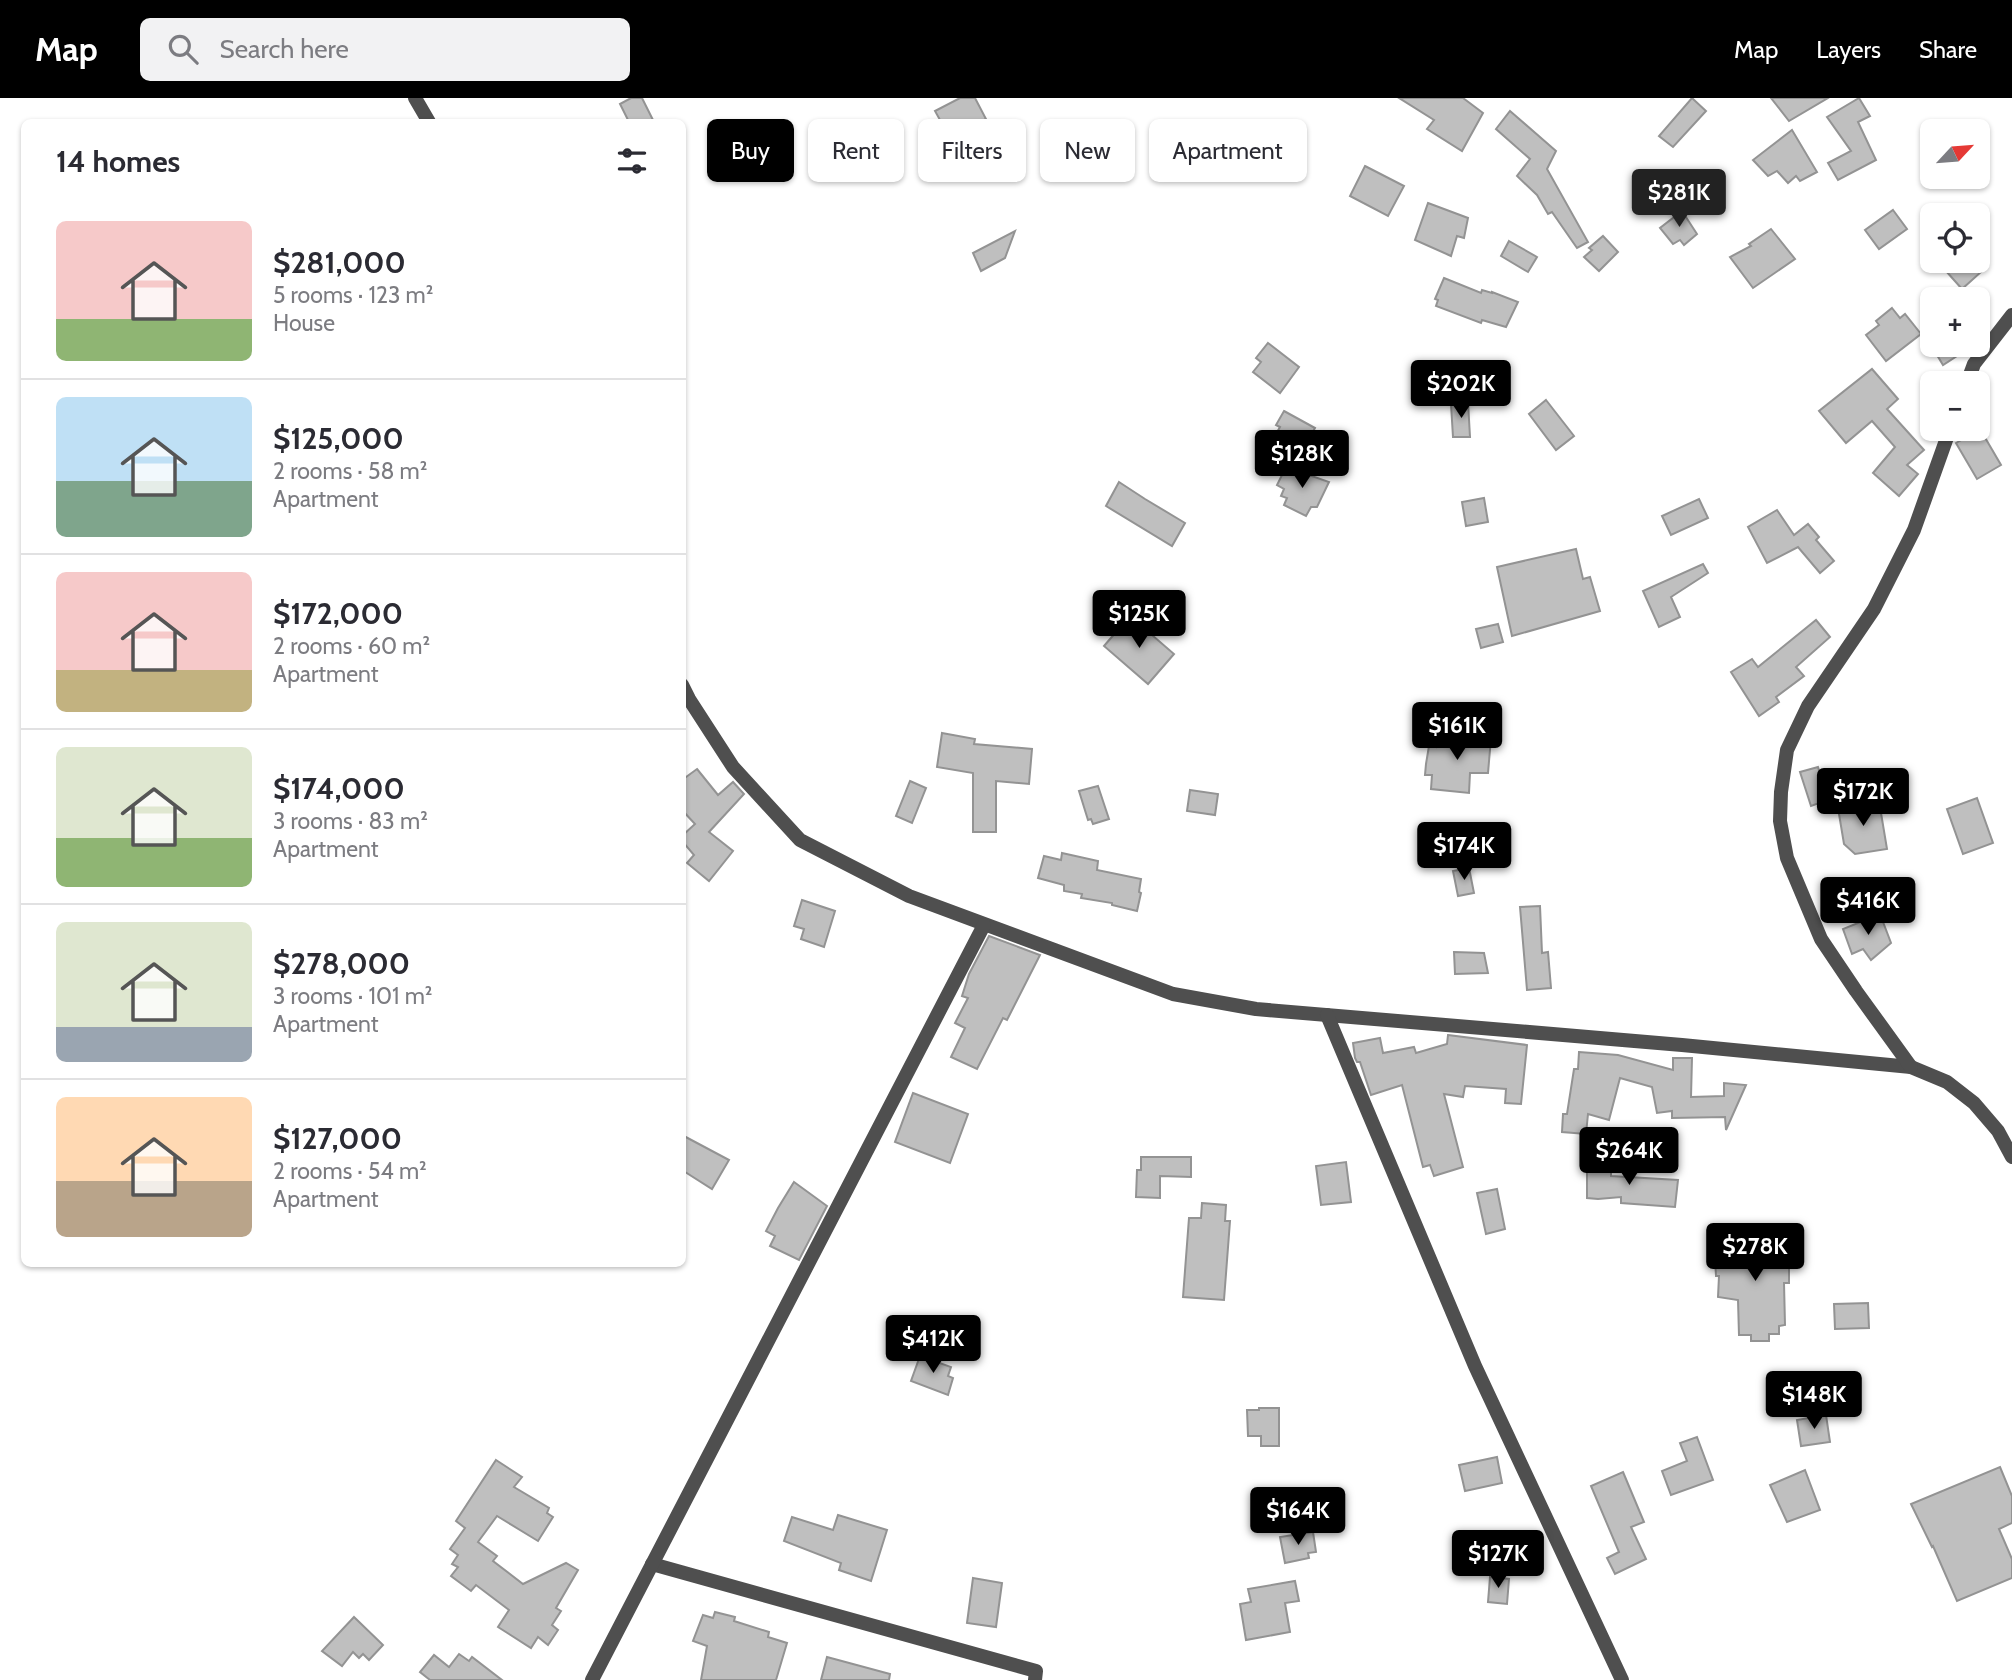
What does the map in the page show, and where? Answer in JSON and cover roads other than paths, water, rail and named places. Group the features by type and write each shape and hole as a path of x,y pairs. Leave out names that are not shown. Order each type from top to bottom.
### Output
{"street":[{"path":"415,98 427,119"},
{"path":"1971,371 2012,315"},
{"path":"1910,1067 1821,939 1787,858 1780,821 1781,792 1787,750 1808,706 1874,610 1914,530 1946,441"},
{"path":"686,693 733,767 800,840 909,897 1173,994 1256,1009 1910,1067 1947,1082 1974,1103 1998,1131 2012,1157"},
{"path":"592,1680 984,925"},
{"path":"1327,1015 1475,1366 1622,1680"},
{"path":"652,1564 1036,1671 1035,1680"}]}
